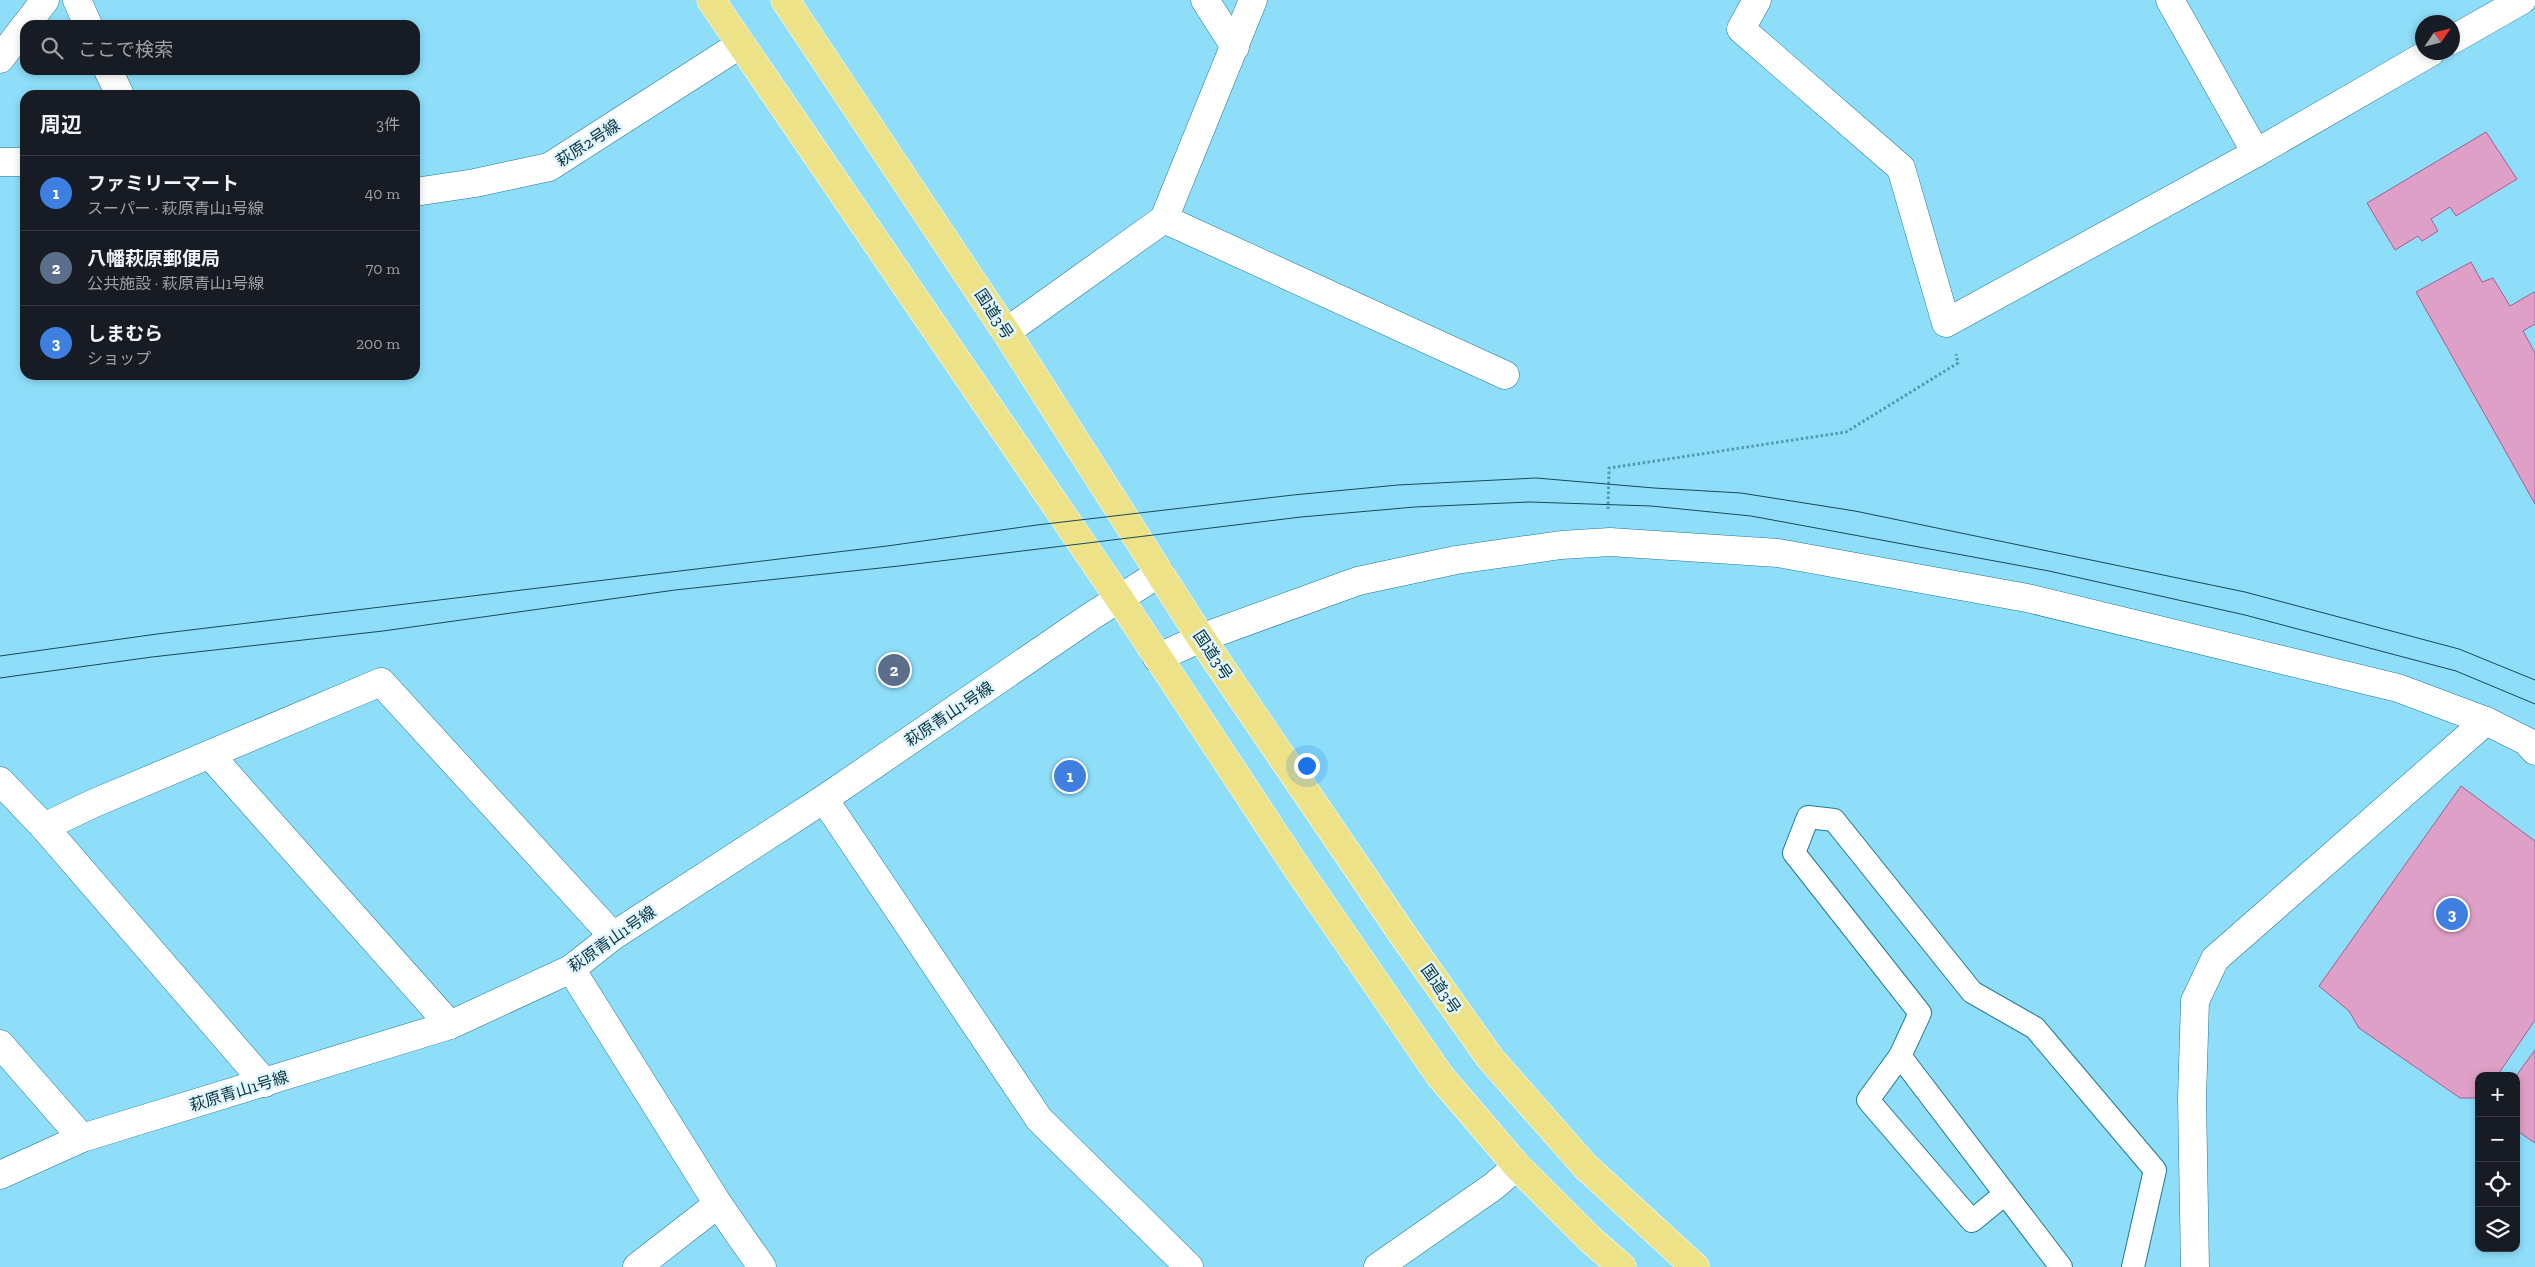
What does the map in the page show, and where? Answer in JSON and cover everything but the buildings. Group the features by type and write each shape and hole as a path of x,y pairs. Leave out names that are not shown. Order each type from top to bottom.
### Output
{"highway":[{"path":"711,0 1119,598 1299,871 1440,1076 1517,1166 1591,1240 1622,1267"},
{"name":"国道3号","path":"786,0 1006,332 1201,638 1405,938 1490,1058 1586,1166 1695,1267"}],"street":[{"path":"29,20 45,0"},
{"path":"77,0 86,20"},
{"path":"1205,0 1235,47"},
{"path":"1006,332 1164,219 1253,0"},
{"path":"1757,0 1741,29 1901,168 1946,323 2256,153 2417,60"},
{"path":"2170,0 2256,153"},
{"path":"2460,35 2522,0"},
{"path":"0,59 20,32"},
{"name":"萩原2号線","path":"420,191 475,183 549,167 741,44"},
{"path":"110,75 118,90"},
{"path":"0,162 20,162"},
{"path":"1164,219 1505,375"},
{"path":"1157,658 1201,638 1358,581 1466,559 1562,545 1610,542 1778,553 2027,598 2398,688 2486,721 2526,741 2535,751"},
{"name":"萩原青山1号線","path":"0,1175 82,1138 450,1026 571,968 613,936 824,799 1160,572"},
{"path":"44,827 92,804 381,682 613,936"},
{"path":"2196,1267 2192,1099 2195,1001 2215,959 2486,721"},
{"path":"210,755 450,1026"},
{"path":"0,781 44,827 265,1083"},
{"path":"824,799 1039,1119 1189,1267"},
{"path":"571,968 718,1204 762,1267"},
{"path":"0,1044 82,1138"},
{"path":"1378,1267 1494,1186 1517,1166"},
{"path":"637,1267 718,1204"}],"lane":[{"path":"2005,1194 1972,1222 1868,1100 1900,1056 1920,1013 1794,853 1808,817 1834,820 1972,992 2035,1028 2154,1170 2133,1267"},
{"path":"1900,1056 2061,1267"}],"path":[{"path":"1610,542 1609,468 1846,432 1958,363 1946,323"}],"tram line":[{"path":"0,656 157,634 1293,495 1398,485 1536,478 1741,493 1855,511 2245,592 2459,649 2535,680"},
{"path":"0,678 152,657 383,631 675,590 899,566 1301,517 1415,507 1529,502 1651,506 1751,516 2049,571 2245,615 2456,671 2535,704"}],"place":[{"name":"八幡萩原郵便局","path":"894,670"},
{"name":"ファミリーマート","path":"1070,776"},
{"name":"しまむら","path":"2452,914"}]}
